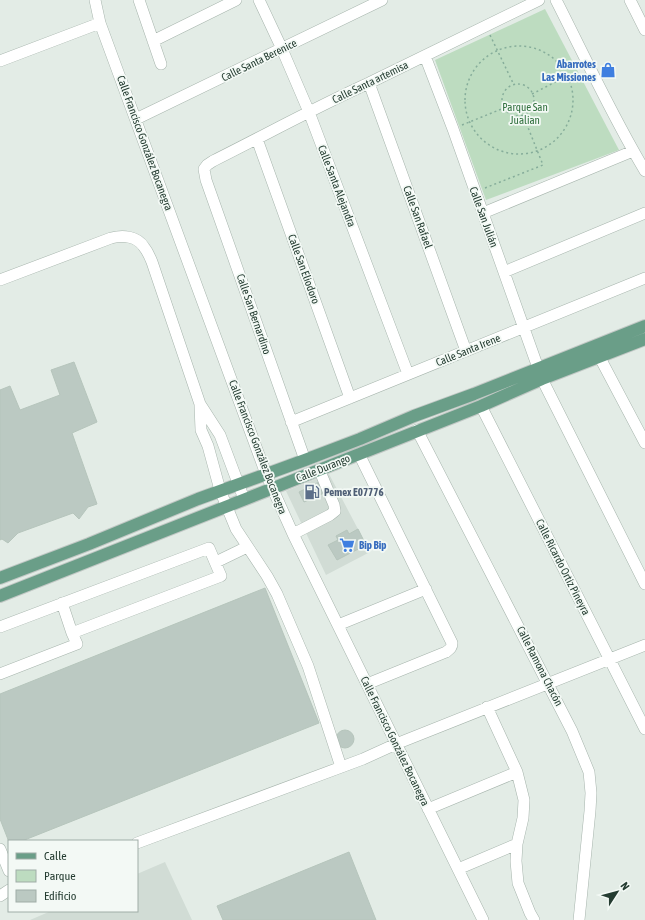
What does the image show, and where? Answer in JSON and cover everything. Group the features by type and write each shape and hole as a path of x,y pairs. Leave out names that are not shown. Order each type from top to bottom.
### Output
{"main road":[{"name":"Calle Durango","path":"0,596 481,406 540,374 645,326"},
{"name":"Calle Durango","path":"0,578 89,544 220,490 305,460 414,416 540,374 600,356 645,339"}],"street":[{"name":"Calle Francisco González Bocanegra","path":"95,0 100,23 266,474 293,534 483,920"},
{"path":"139,0 161,64"},
{"path":"153,41 236,0"},
{"name":"Calle Santa Alejandra","path":"259,0 309,112 408,374"},
{"name":"Calle Santa Berenice","path":"136,119 382,0"},
{"name":"Calle Santa artemisa","path":"204,168 212,161 342,95 370,83 539,0"},
{"path":"556,0 633,151 645,171"},
{"path":"630,0 645,30"},
{"path":"0,61 100,23"},
{"name":"Calle San Julián","path":"425,56 453,129 540,374 645,584"},
{"name":"Calle San Rafael","path":"370,83 466,351"},
{"name":"Calle San Eliodoro","path":"257,139 350,398"},
{"path":"483,213 633,151"},
{"name":"Calle San Bernardino","path":"204,168 206,180 305,460"},
{"path":"504,272 645,213"},
{"path":"0,280 111,238 123,236 137,240 144,247 152,262 200,404 220,435 244,499"},
{"name":"Calle Santa Irene","path":"292,422 645,278"},
{"path":"600,356 645,443"},
{"path":"200,404 201,430 208,446 220,490 236,529 278,594 308,666 341,767"},
{"name":"Calle Ricardo Ortiz Pineyra","path":"481,406 645,729"},
{"name":"Calle Ramona Chacón","path":"417,430 549,683 572,731 589,772 591,793 590,811 579,920"},
{"path":"359,454 452,643 450,650 446,652 366,684"},
{"path":"293,534 335,511 334,505 319,469"},
{"path":"216,562 247,547"},
{"path":"0,627 209,548 221,576 72,632"},
{"path":"338,625 426,589"},
{"path":"0,674 76,644 62,604"},
{"path":"138,843 363,759 396,744 645,645"},
{"path":"487,708 517,772 524,800 523,818 517,844 516,861 518,883 534,920"},
{"path":"428,809 517,772"},
{"path":"458,869 517,844"},
{"path":"0,849 8,869"}],"path":[{"path":"486,26 514,85"},
{"path":"513,46 535,49 545,53 558,63 567,76 573,98 569,120 564,131 557,139 538,151 525,154 511,154 498,150 486,143 477,134 470,122 466,111 465,98 471,75 478,65 497,51 513,46"},
{"path":"532,94 567,76"},
{"path":"514,85 522,85 532,94 534,99 533,104 528,113 518,116 512,115 504,108 502,99 503,94 509,87 514,85"},
{"path":"453,129 504,108"},
{"path":"481,189 543,165 523,115"}],"shaded area":[{"path":"329,474 370,552 326,575 286,491"},
{"path":"165,862 192,920 30,920 49,912 138,912 138,874"}],"green space":[{"name":"Parque San Jualian","path":"545,9 619,150 486,200 435,60"}],"building":[{"path":"74,362 97,422 72,433 97,504 88,507 79,519 73,513 18,533 8,543 2,539 0,540 0,390 10,386 20,410 60,395 51,370"},
{"name":"Pemex E07776","path":"319,482 324,493 304,502 299,492"},
{"name":"Bip Bip","path":"358,529 366,545 337,560 328,545 338,540 336,536 347,530 349,534"},
{"path":"265,588 319,723 25,840 8,840 0,819 0,694"},
{"path":"345,730 351,733 354,739 351,745 345,748 339,745 336,739 339,733"},
{"path":"349,852 376,920 223,920 217,906"}],"place":[{"name":"Abarrotes Las Missiones","path":"608,70"},
{"name":"Pemex E07776","path":"312,492"},
{"name":"Bip Bip","path":"347,545"}]}
